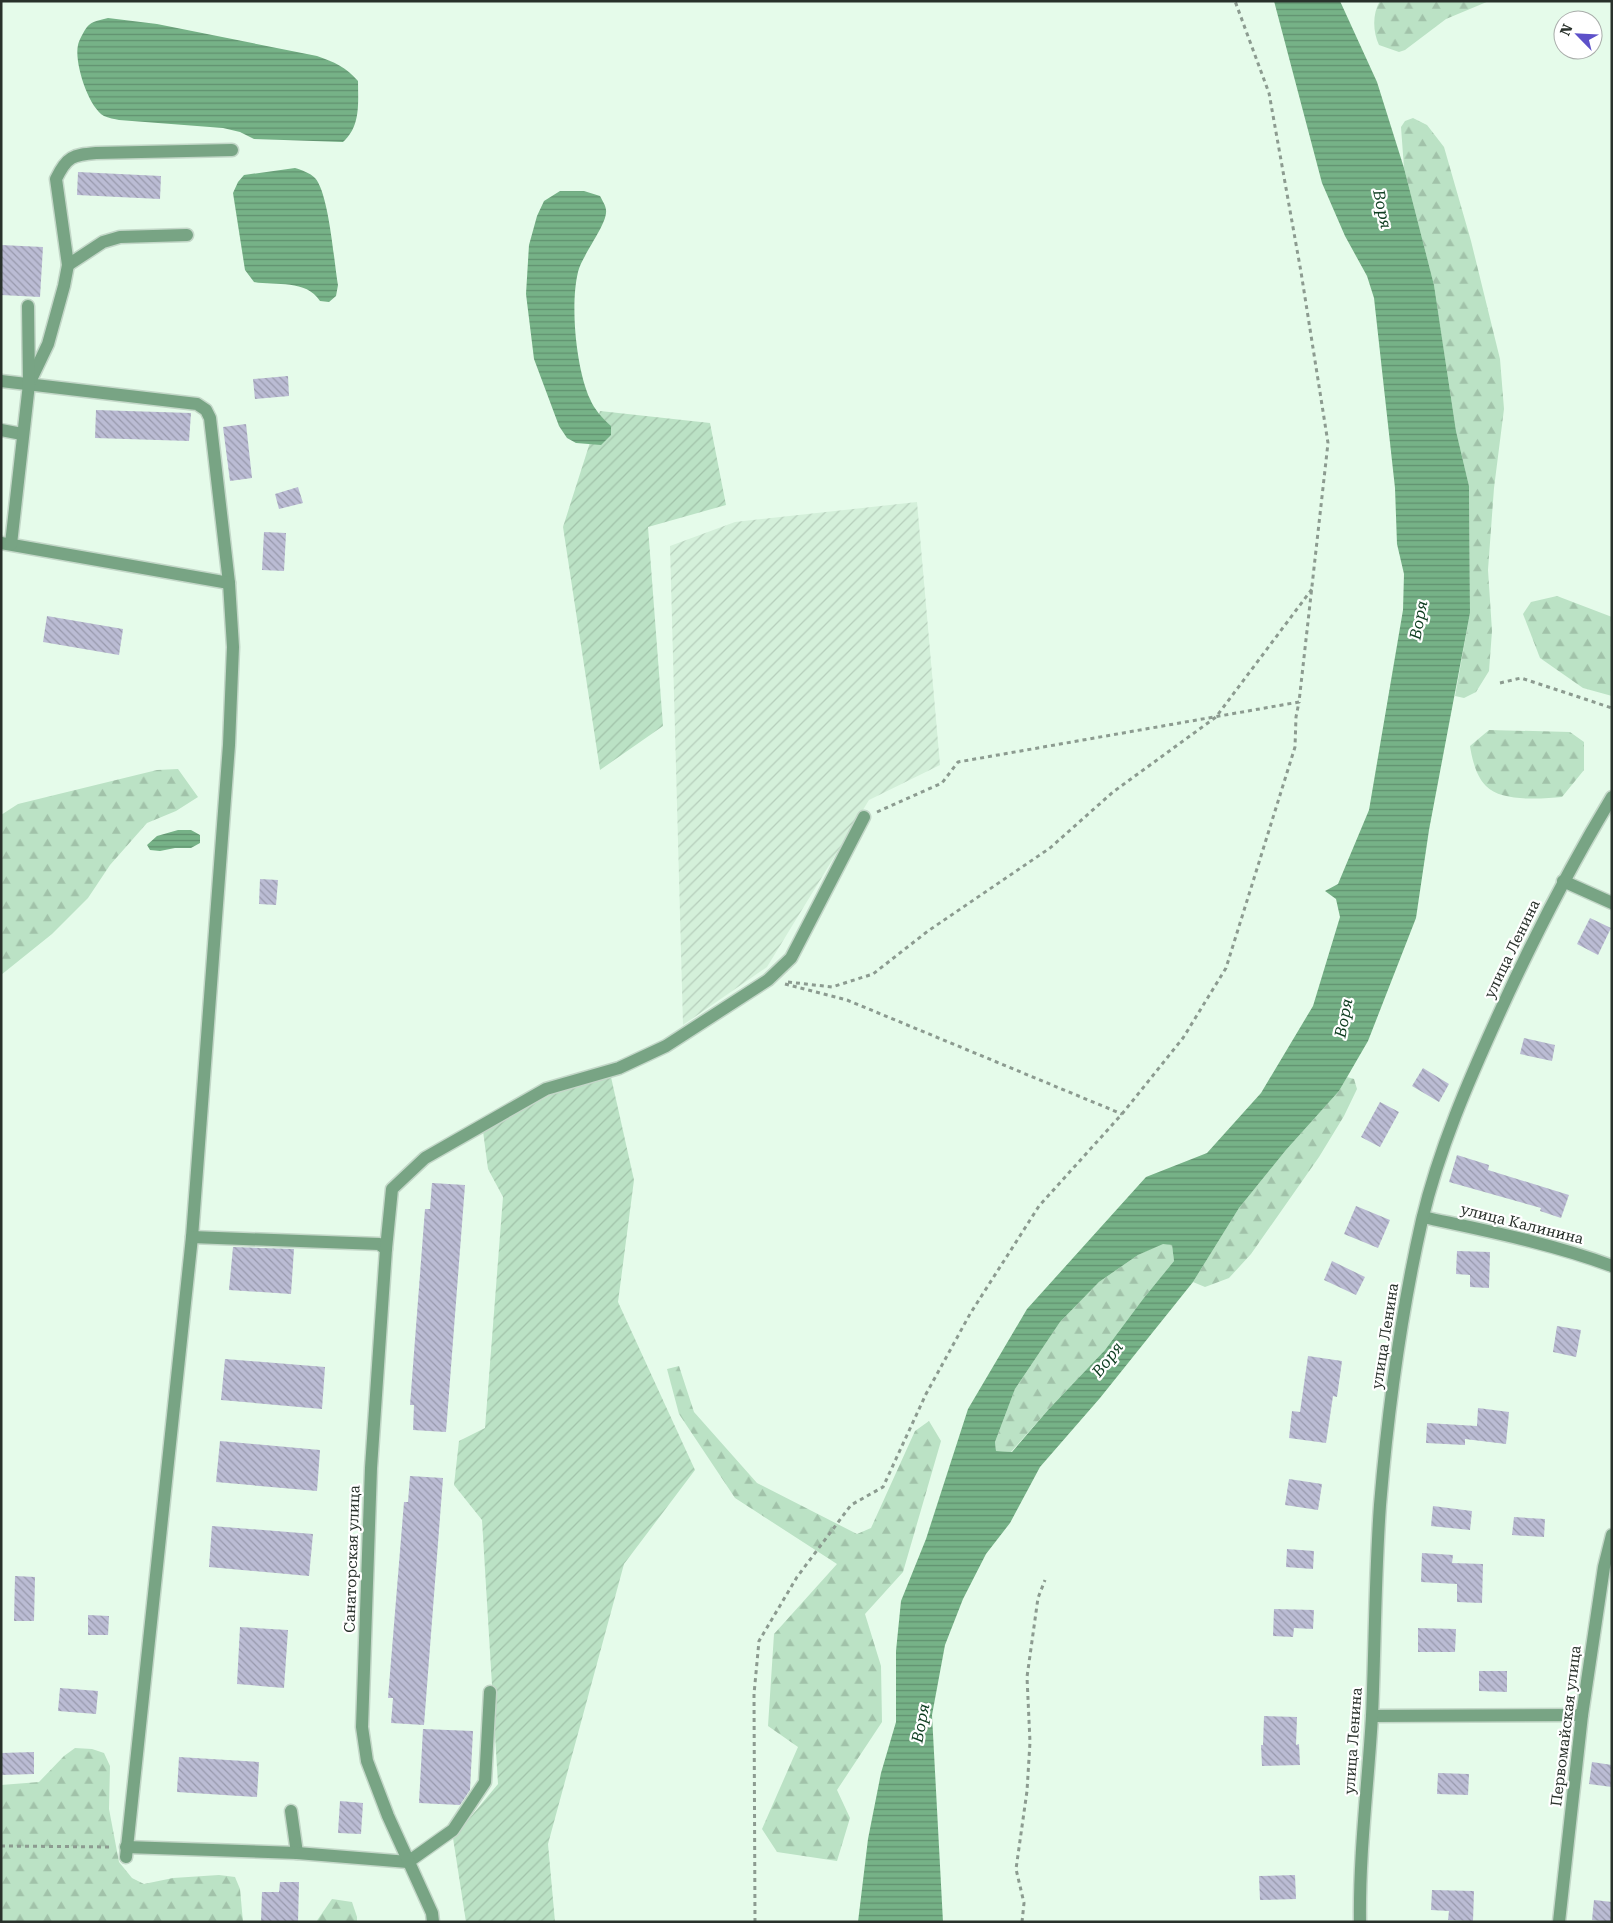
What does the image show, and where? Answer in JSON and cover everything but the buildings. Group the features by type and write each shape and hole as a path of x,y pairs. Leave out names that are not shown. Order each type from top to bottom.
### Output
{"street":[{"path":"29,384 48,344 68,265 56,179 62,166 76,154 96,152 232,150"},
{"path":"68,265 103,242 120,237 187,235"},
{"path":"28,306 29,384 6,544 229,583"},
{"path":"1,381 197,404 206,410 210,418 229,583 233,647 229,745 192,1237 126,1852 297,1853 408,1862 453,1830 485,1782 490,1692"},
{"path":"1,430 22,434"},
{"name":"улица Ленина","path":"1359,1920 1372,1716 1375,1594 1388,1424 1404,1308 1423,1217 1448,1135 1482,1051 1563,881 1612,797"},
{"name":"Санаторская улица","path":"433,1922 432,1913 388,1816 367,1761 362,1727 371,1468 392,1189 425,1158 546,1089 620,1068 666,1046 768,980 791,958 864,817"},
{"path":"1563,881 1612,903"},
{"name":"улица Калинина","path":"1423,1217 1531,1240 1612,1266"},
{"path":"192,1237 379,1244 386,1249"},
{"name":"Первомайская улица","path":"1559,1922 1582,1715 1604,1567 1612,1534"},
{"path":"1372,1716 1582,1715"},
{"path":"291,1811 297,1853"}],"path":[{"path":"756,1922 754,1694 759,1641 797,1577 851,1505 883,1487 926,1394 970,1314 1039,1206 1122,1114 1183,1038 1226,968 1295,747 1296,717 1328,443 1301,272 1269,93 1235,1"},
{"path":"768,980 832,988 873,974 928,931 1050,848 1113,792 1216,717 1312,588"},
{"path":"1500,684 1520,678 1612,708"},
{"path":"864,817 942,783 958,762 1299,702"},
{"path":"768,980 847,1000 1122,1114"},
{"path":"1022,1922 1024,1903 1016,1869 1027,1791 1030,1742 1027,1677 1038,1598 1045,1580"},
{"path":"1,1846 126,1852"}],"shaded area":[{"path":"917,502 940,765 869,800 767,967 683,1025 670,546 735,522"}],"green space":[{"path":"1380,1 1489,1 1446,19 1405,50 1399,52 1379,45 1377,40 1375,17"},
{"path":"1413,118 1427,125 1444,147 1471,241 1500,359 1504,409 1494,488 1488,570 1492,631 1489,671 1476,692 1464,698 1455,696 1470,613 1469,486 1456,431 1434,285 1404,168 1401,127 1405,121"},
{"path":"600,411 710,423 726,505 648,527 663,726 600,770 563,527"},
{"path":"1557,596 1612,617 1612,696 1583,688 1540,658 1523,614 1531,602"},
{"path":"1489,730 1570,732 1584,742 1584,770 1562,797 1522,798 1501,795 1483,782 1475,767 1470,746"},
{"path":"178,769 198,797 176,811 147,823 110,865 88,898 52,934 1,975 1,815 18,804 157,770"},
{"path":"611,1077 634,1180 618,1302 695,1470 624,1564 548,1844 555,1922 466,1922 453,1838 498,1784 482,1520 454,1485 459,1441 485,1428 503,1197 488,1169 483,1131 554,1093"},
{"path":"1347,1077 1354,1079 1357,1089 1344,1116 1319,1157 1251,1254 1229,1278 1205,1287 1193,1282 1239,1208 1286,1150 1339,1091"},
{"path":"1163,1243 1172,1245 1174,1261 1105,1350 1011,1452 996,1451 995,1442 1015,1389 1060,1322 1099,1282 1138,1255"},
{"path":"679,1366 694,1412 757,1483 857,1534 871,1528 915,1431 929,1421 941,1441 903,1572 865,1614 881,1666 882,1722 837,1790 850,1818 837,1861 777,1852 762,1829 798,1747 768,1726 774,1634 837,1564 735,1498 679,1414 667,1369"},
{"path":"75,1748 92,1749 104,1753 110,1766 109,1809 119,1862 132,1878 144,1884 173,1878 219,1875 235,1877 240,1889 243,1922 1,1922 1,1785 39,1782 64,1756"},
{"path":"332,1899 352,1902 357,1922 316,1922"}],"water":[{"name":"Воря","path":"1274,1 1340,1 1377,82 1404,168 1434,285 1456,431 1469,486 1470,613 1429,830 1416,918 1368,1041 1339,1091 1286,1150 1239,1208 1193,1282 1100,1398 1040,1467 1010,1523 986,1554 963,1599 945,1645 932,1715 943,1922 858,1922 868,1839 881,1773 896,1722 896,1651 901,1601 926,1539 968,1409 1027,1309 1146,1177 1207,1153 1261,1093 1313,1006 1340,917 1336,899 1325,891 1338,884 1369,810 1403,610 1404,574 1397,544 1395,488 1374,298 1367,276 1345,236 1322,183","holes":["1163,1244 1172,1245 1174,1261 1105,1350 1048,1410 1012,1452 996,1451 995,1442 1015,1389 1060,1322 1099,1282 1138,1255"]},
{"path":"108,18 157,24 317,56 334,63 349,72 358,81 357,114 353,129 343,142 254,139 240,132 223,128 119,120 104,116 98,111 88,94 80,73 77,53 79,41 87,27 94,22"},
{"path":"295,168 315,178 324,198 338,285 336,296 329,302 320,301 307,289 299,286 254,282 245,270 233,193 238,182 244,175"},
{"path":"560,191 584,191 600,196 606,208 606,216 603,223 580,265 575,301 578,354 585,386 594,406 611,426 611,435 601,445 576,443 567,438 559,426 534,359 526,294 529,245 537,216 544,201"},
{"path":"178,830 191,830 200,835 200,843 191,848 175,848 160,851 150,850 147,845 157,836"}]}
